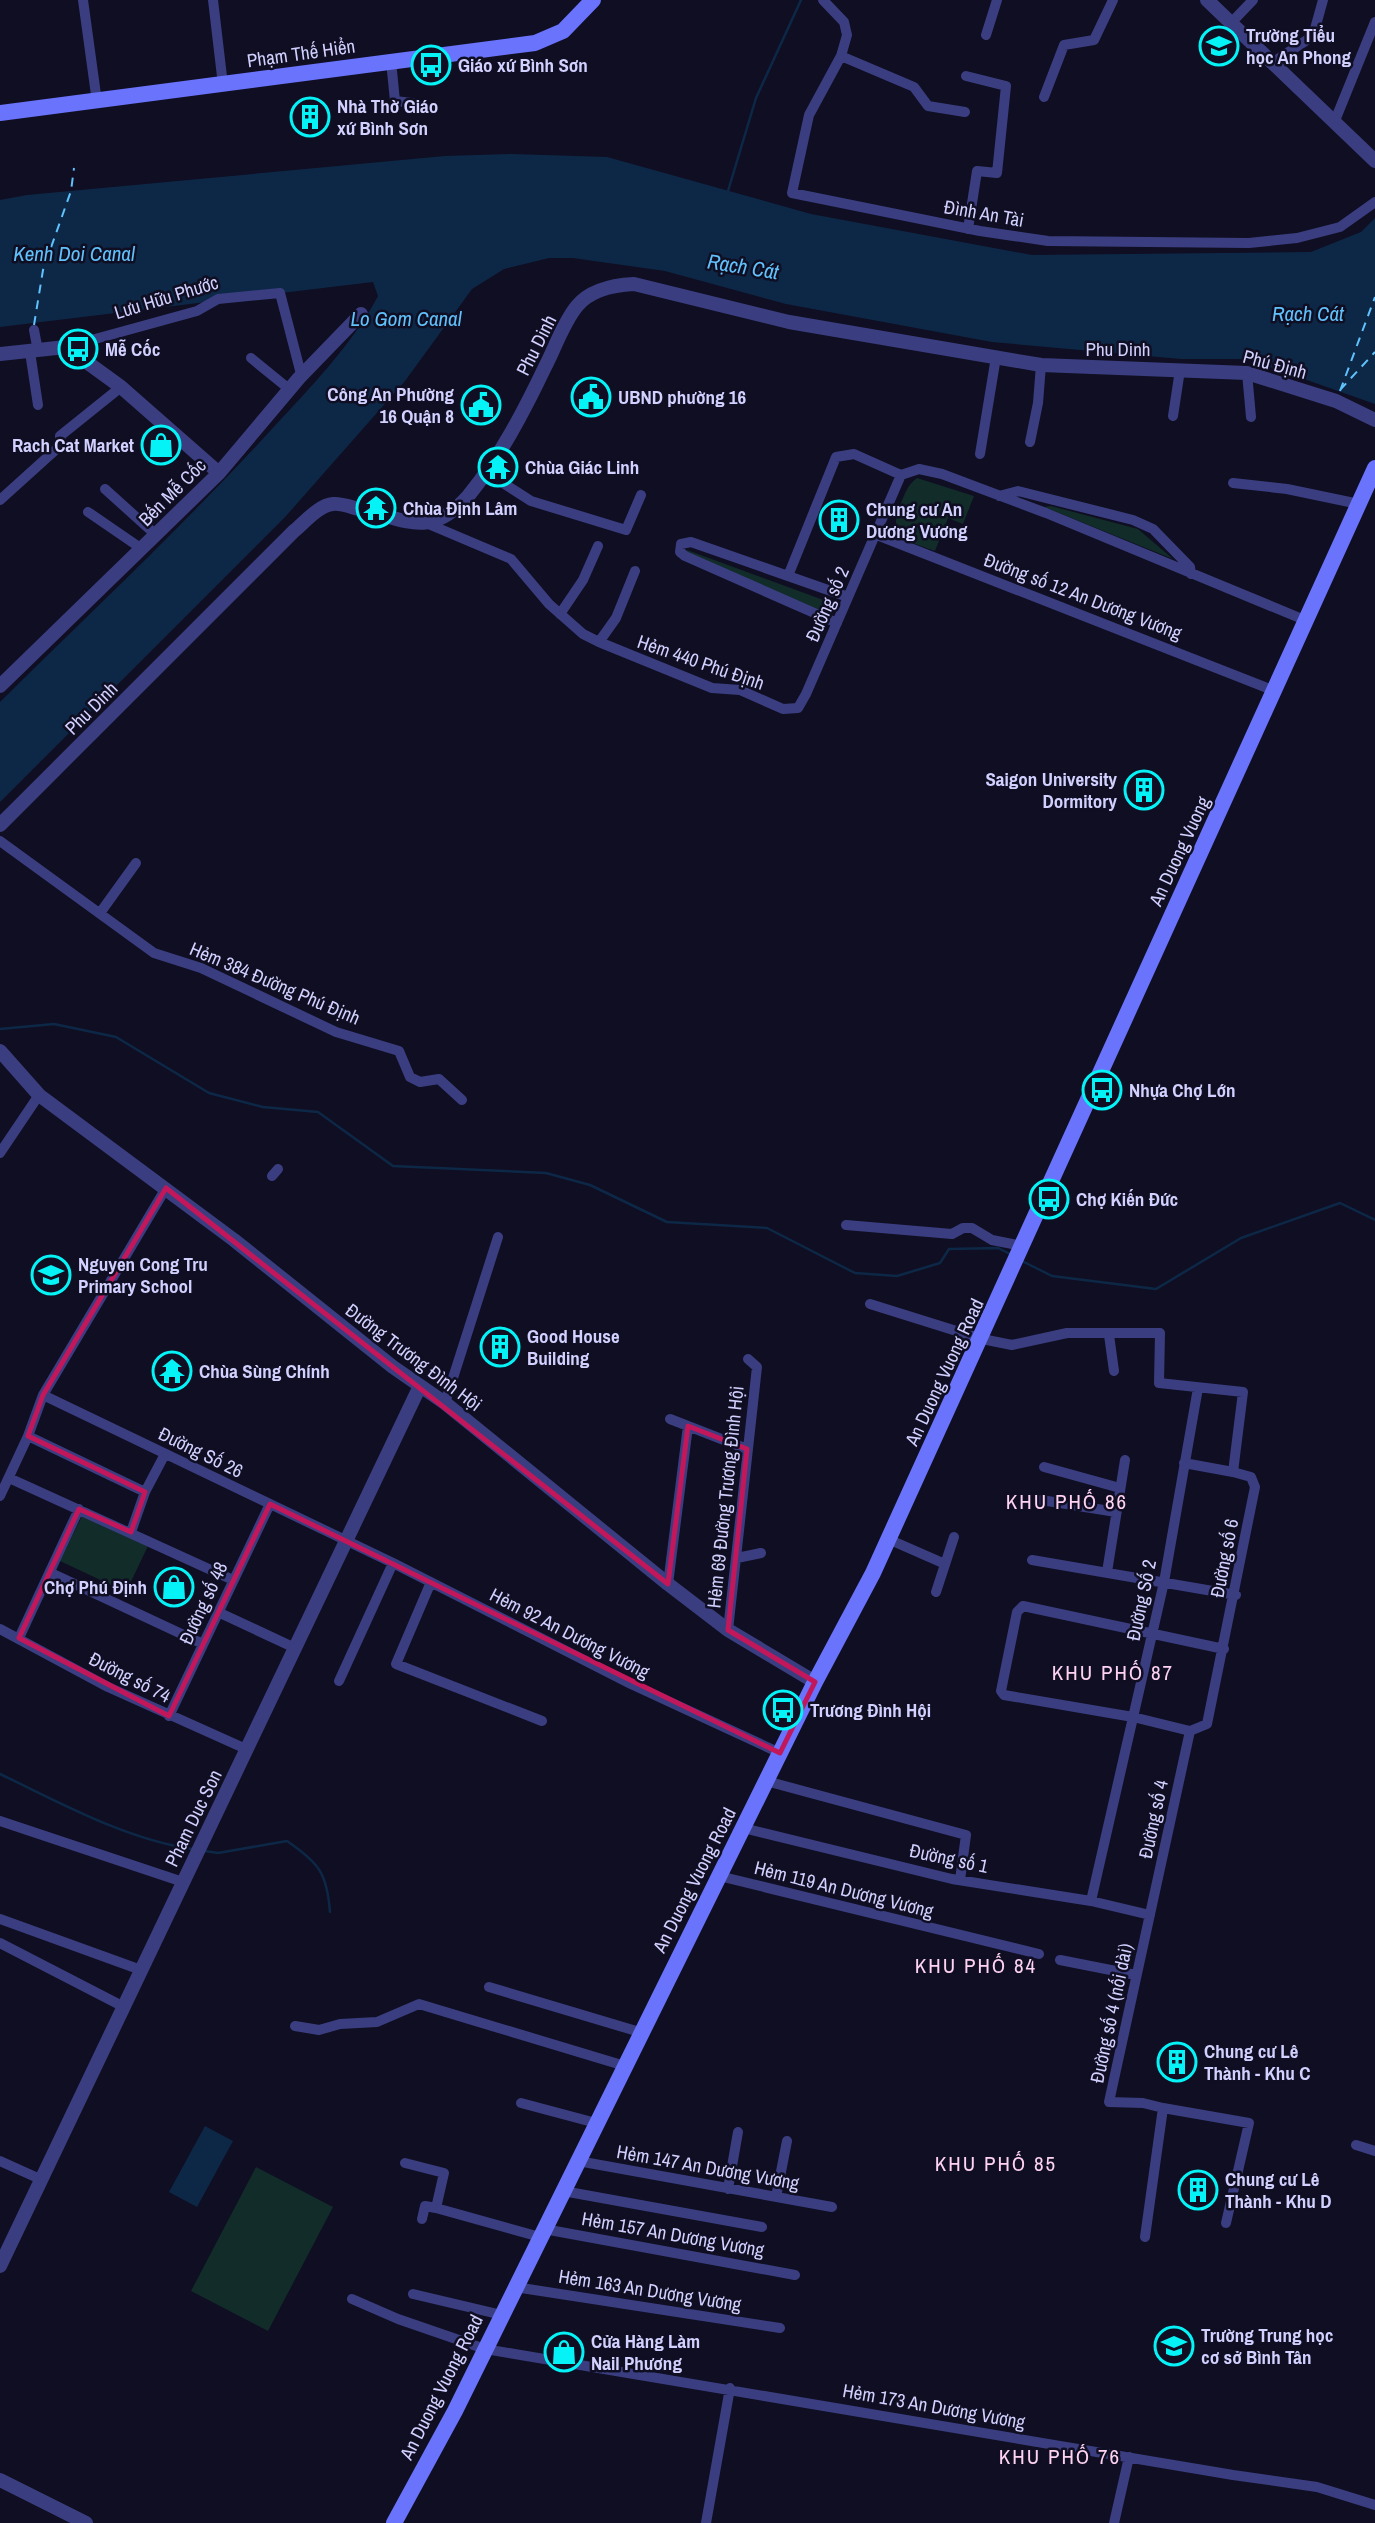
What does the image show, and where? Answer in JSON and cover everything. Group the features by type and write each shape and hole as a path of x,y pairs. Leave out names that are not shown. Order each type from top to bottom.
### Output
{"main road":[{"name":"Phạm Thế Hiển","path":"0,113 535,43 562,31 592,0"},
{"name":"An Duong Vuong","path":"1022,1249 1375,468"},
{"name":"An Duong Vuong Road","path":"394,2523 502,2315 815,1682 873,1573 1022,1249"}],"street":[{"path":"83,0 97,102"},
{"path":"214,0 223,85"},
{"path":"986,35 997,0"},
{"path":"1044,97 1061,49 1071,42 1094,40 1113,0"},
{"path":"1207,0 1375,161"},
{"path":"1231,23 1252,0"},
{"path":"1272,63 1313,36 1323,0"},
{"name":"Đình An Tài","path":"827,3 847,28 841,56 809,115 792,193 968,229 1048,241 1249,243 1321,234 1340,227 1375,202"},
{"path":"1334,123 1375,22"},
{"path":"841,56 914,87 928,106 965,112"},
{"path":"391,61 395,101 412,103"},
{"path":"966,76 1006,86 997,173 977,171 968,229"},
{"name":"Phu Dinh","path":"0,825 294,531 324,506 334,503 380,513 410,524 426,523 446,516 486,472 530,398 578,305 610,285 634,284 727,308 923,347 996,356 1041,365"},
{"name":"Lưu Hữu Phước","path":"0,354 66,347 197,311 218,299 280,293 301,374"},
{"name":"Bến Mễ Cốc","path":"0,686 219,473 301,374 361,314"},
{"path":"34,330 38,405"},
{"path":"66,347 121,387 219,473"},
{"path":"980,454 996,356"},
{"path":"251,358 289,389"},
{"path":"1030,442 1038,403 1041,365"},
{"name":"Phú Định","path":"1041,365 1247,373 1338,396 1375,419"},
{"path":"1173,416 1180,370"},
{"path":"1247,373 1251,417"},
{"path":"0,500 62,444 60,436 121,387"},
{"path":"788,576 836,457 854,454 901,475 913,469 925,469 999,496 1307,621"},
{"path":"486,472 531,501 626,530 641,495"},
{"name":"Đường số 2","path":"798,708 877,535 901,475"},
{"path":"1233,483 1287,489 1359,504"},
{"path":"105,489 156,535"},
{"path":"999,496 1018,491 1133,520 1153,529 1190,567 1191,574"},
{"path":"88,512 142,549"},
{"name":"Hẻm 440 Phú Định","path":"426,523 511,559 560,614 583,634 599,642 712,688 740,690 783,709 798,708"},
{"name":"Đường số 12 An Dương Vương","path":"877,535 1275,691"},
{"path":"837,623 685,556 679,549 684,541 691,542 849,597"},
{"path":"560,614 583,580 597,546"},
{"path":"599,642 616,618 635,571"},
{"name":"Hẻm 384 Đường Phú Định","path":"0,841 155,953 201,968 336,1032 400,1051 410,1077 420,1082 439,1079 462,1100"},
{"path":"100,913 136,863"},
{"name":"Đường Trương Đình Hội","path":"4,1054 39,1095 166,1188 445,1403 668,1584 728,1630 815,1682"},
{"path":"0,1153 39,1095"},
{"path":"0,1496 28,1436 43,1395 166,1188"},
{"path":"846,1225 952,1234 963,1228 972,1228 992,1240 1022,1249"},
{"path":"445,1403 498,1237"},
{"path":"870,1304 982,1339 1012,1345 1067,1333 1160,1333 1159,1383 1243,1392 1233,1472 1184,1463"},
{"path":"1109,1335 1114,1371"},
{"name":"Hẻm 69 Đường Trương Đình Hội","path":"728,1630 757,1367 748,1359"},
{"name":"Pham Duc Son","path":"1,2263 420,1386"},
{"name":"Đường Số 2","path":"1091,1900 1164,1582 1198,1388"},
{"name":"Đường Số 26","path":"43,1395 346,1540"},
{"path":"670,1419 747,1449"},
{"path":"668,1584 688,1426"},
{"path":"28,1436 145,1492"},
{"path":"131,1532 145,1492 164,1454"},
{"path":"1107,1572 1125,1460"},
{"path":"1044,1467 1120,1488"},
{"name":"Đường số 6","path":"1190,1731 1208,1724 1236,1595 1255,1487 1251,1477 1233,1472"},
{"path":"9,1478 233,1580"},
{"path":"1041,1500 1116,1512"},
{"name":"Đường số 48","path":"169,1716 270,1504"},
{"path":"19,1638 79,1509"},
{"path":"936,1592 954,1537"},
{"path":"887,1539 945,1564"},
{"name":"Hẻm 92 An Dương Vương","path":"346,1540 631,1684 780,1753"},
{"path":"737,1558 761,1553"},
{"path":"1032,1560 1236,1595"},
{"path":"339,1681 393,1563"},
{"path":"51,1573 203,1644"},
{"path":"431,1582 396,1664 542,1721"},
{"path":"1190,1731 1133,1717 1004,1695 1001,1691 1017,1612 1023,1606 1224,1649"},
{"name":"Đường số 48","path":"220,1613 295,1648"},
{"name":"Đường số 74","path":"0,1629 169,1716 246,1749"},
{"name":"Đường số 4","path":"1150,1915 1190,1731"},
{"path":"766,1781 966,1835 960,1880"},
{"path":"0,1821 183,1882"},
{"name":"Đường số 1","path":"743,1828 960,1880 1091,1900 1150,1915"},
{"name":"Hẻm 119 An Dương Vương","path":"719,1876 1039,1954"},
{"name":"Đường số 4 (nối dài)","path":"1150,1915 1109,2102 1143,2103 1163,2108"},
{"path":"0,1919 141,1970"},
{"path":"0,1943 124,2007"},
{"path":"1060,1960 1136,1975"},
{"path":"489,1987 643,2032"},
{"path":"295,2026 319,2029 340,2024 377,2022 419,2004 625,2066"},
{"path":"521,2103 596,2123"},
{"path":"1145,2237 1163,2108 1249,2123 1226,2223"},
{"path":"728,2189 738,2132"},
{"path":"776,2197 787,2141"},
{"path":"1356,2145 1375,2151"},
{"path":"0,2161 40,2179"},
{"name":"Hẻm 147 An Dương Vương","path":"578,2161 832,2207"},
{"path":"405,2163 444,2174 436,2208 425,2206 422,2219"},
{"path":"563,2191 762,2227"},
{"name":"Hẻm 157 An Dương Vương","path":"436,2208 542,2233 795,2275"},
{"name":"Hẻm 163 An Dương Vương","path":"515,2287 780,2328"},
{"path":"412,2294 502,2315"},
{"name":"Hẻm 173 An Dương Vương","path":"352,2299 398,2319 485,2348 1129,2458 1317,2487 1375,2505"},
{"path":"706,2523 730,2388"},
{"path":"1114,2523 1129,2458"},
{"path":"0,2480 86,2523"}],"highlighted area":[{"path":"166,1188 668,1584 688,1426 747,1449 728,1630 815,1682 780,1753 270,1504 169,1716 19,1638 79,1509 131,1532 145,1492 28,1436 43,1395"}],"green space":[{"path":"917,478 974,496 963,524 948,518 935,551 902,537 896,525 905,493"},
{"path":"1051,506 1138,529 1173,559 1044,507"},
{"path":"687,550 829,602 823,613 687,553"},
{"path":"83,1514 148,1546 126,1592 60,1561"},
{"path":"256,2167 333,2207 268,2331 191,2291"}],"water":[{"path":"512,154 607,157 811,214 1032,255 1311,252 1361,232 1375,218 1375,404 1247,359 1181,359 992,342 786,304 665,271 573,258 549,258 504,269 472,289 405,381 286,516 0,802 0,702 171,534 315,383 356,332 378,296 373,282 0,327 0,200 27,195 445,156"},
{"path":"205,2126 233,2141 197,2207 169,2192"}],"waterway":[{"path":"728,191 756,98 801,0"},
{"path":"0,1029 54,1024 116,1037 209,1093 263,1107 318,1112 393,1166 546,1173 590,1185 667,1222 767,1228 855,1273 897,1276 940,1263 949,1249 998,1248 1010,1254"},
{"path":"1022,1261 1052,1276 1156,1289 1241,1238 1340,1203 1375,1220"},
{"path":"0,1774 118,1829 192,1849"},
{"path":"205,1851 218,1853 287,1841 307,1856 324,1878 330,1912"}],"ferry route":[{"path":"34,325 43,270 71,191 74,168"},
{"path":"1340,391 1375,297"},
{"path":"1340,390 1375,352"}],"place":[{"name":"Trường Tiểu học An Phong","path":"1219,46"},
{"name":"Giáo xứ Bình Sơn","path":"431,65"},
{"name":"Nhà Thờ Giáo xứ Bình Sơn","path":"310,117"},
{"name":"Mễ Cốc","path":"78,349"},
{"name":"UBND phường 16","path":"591,397"},
{"name":"Công An Phường 16 Quận 8","path":"481,405"},
{"name":"Rach Cat Market","path":"161,445"},
{"name":"Chùa Giác Linh","path":"498,467"},
{"name":"Chùa Định Lâm","path":"376,508"},
{"name":"Chung cư An Dương Vương","path":"839,520"},
{"name":"Saigon University Dormitory","path":"1144,790"},
{"name":"Nhựa Chợ Lớn","path":"1102,1090"},
{"name":"Chợ Kiến Đức","path":"1049,1199"},
{"name":"Nguyen Cong Tru Primary School","path":"51,1275"},
{"name":"Good House Building","path":"500,1347"},
{"name":"Chùa Sùng Chính","path":"172,1371"},
{"name":"Chợ Phú Định","path":"174,1587"},
{"name":"Trương Đình Hội","path":"783,1710"},
{"name":"Chung cư Lê Thành - Khu C","path":"1177,2062"},
{"name":"Chung cư Lê Thành - Khu D","path":"1198,2190"},
{"name":"Trường Trung học cơ sở Bình Tân","path":"1174,2346"},
{"name":"Cửa Hàng Làm Nail Phương","path":"564,2352"}],"district":[{"name":"KHU PHỐ 86","path":"1067,1502"},
{"name":"KHU PHỐ 87","path":"1113,1673"},
{"name":"KHU PHỐ 84","path":"976,1966"},
{"name":"KHU PHỐ 85","path":"996,2164"},
{"name":"KHU PHỐ 76","path":"1060,2457"}],"water label":[{"name":"Kenh Doi Canal","path":"74,254"},
{"name":"Rạch Cát","path":"743,267"},
{"name":"Rạch Cát","path":"1308,314"},
{"name":"Lo Gom Canal","path":"406,319"}]}
